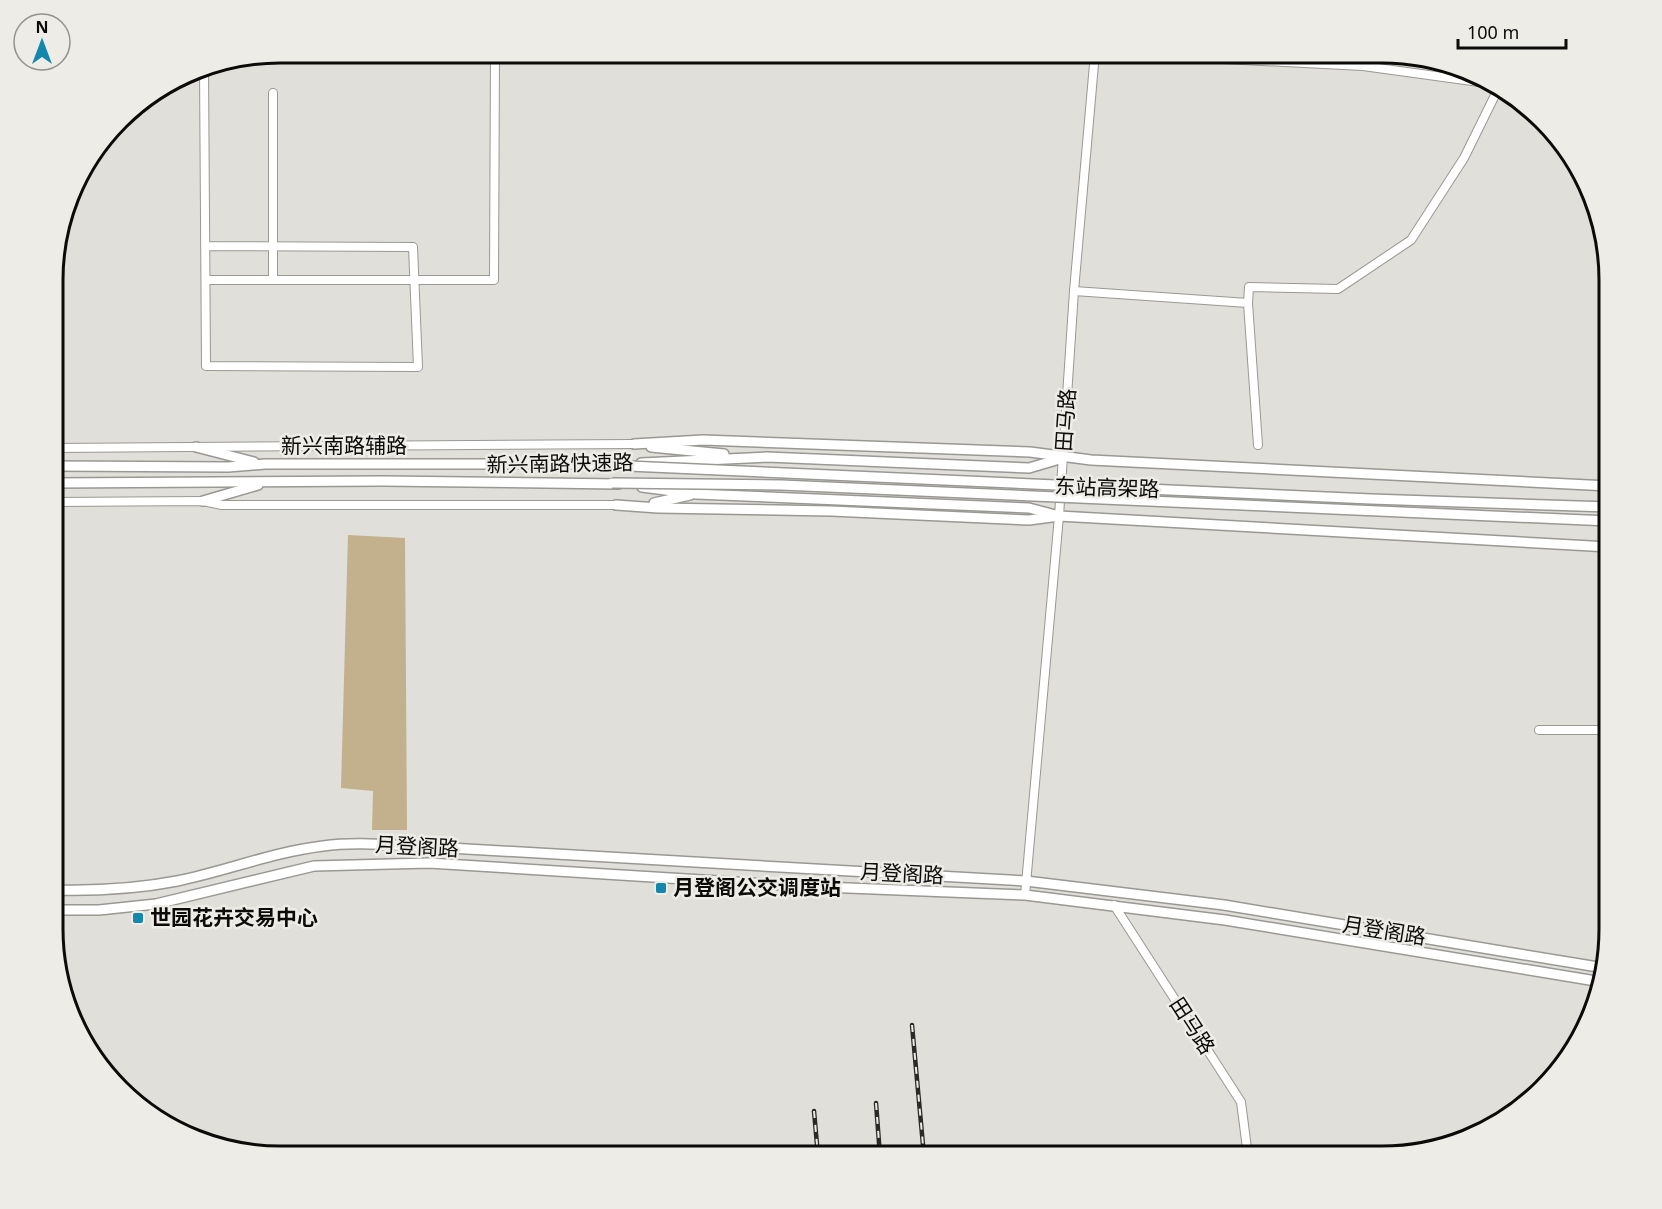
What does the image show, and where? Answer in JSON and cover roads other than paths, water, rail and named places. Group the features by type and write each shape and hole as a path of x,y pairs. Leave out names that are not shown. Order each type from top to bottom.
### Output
{"main road":[{"path":"634,444 704,440 1030,452 1063,458 1599,485"},
{"path":"634,444 679,451 766,458"},
{"path":"196,447 236,459 265,464"},
{"name":"新兴南路快速路","path":"63,466 606,465 766,458 1029,468 1063,458"},
{"name":"东站高架路","path":"606,465 1335,498 1599,507"},
{"path":"203,501 268,482"},
{"name":"新兴南路快速路","path":"63,483 612,483 696,494 1029,508 1059,516"},
{"name":"东站高架路","path":"612,483 781,485 1599,521"},
{"path":"616,505 661,503 696,494"},
{"path":"616,505 658,508 831,511 1029,520 1059,516 1599,546"},
{"name":"月登阁路","path":"63,890 118,889 177,881 292,852 353,844 1026,881 1224,905 1596,967"},
{"name":"月登阁路","path":"63,910 99,910 156,904 296,869 337,864 429,863 798,886 1025,895 1225,920 1593,980"}],"street":[{"path":"206,280 494,280 495,63"},
{"name":"田马路","path":"1025,895 1059,516 1074,291 1094,63"},
{"path":"1303,63 1363,66 1468,80"},
{"path":"204,76 206,366 418,367 413,247 206,246"},
{"path":"273,93 273,280"},
{"path":"1258,445 1248,303 1249,287 1338,289 1411,240 1464,158 1495,95"},
{"path":"1074,291 1248,303"},
{"name":"新兴南路辅路","path":"63,448 634,444"},
{"path":"63,502 203,501 222,505 616,505"},
{"path":"1539,730 1599,730"},
{"name":"田马路","path":"1114,905 1241,1102 1247,1146"}],"railway":[{"path":"912,1025 923,1146"},
{"path":"876,1103 879,1146"},
{"path":"814,1111 817,1146"}],"place":[{"name":"月登阁公交调度站","path":"661,888"},
{"name":"世园花卉交易中心","path":"138,918"}]}
